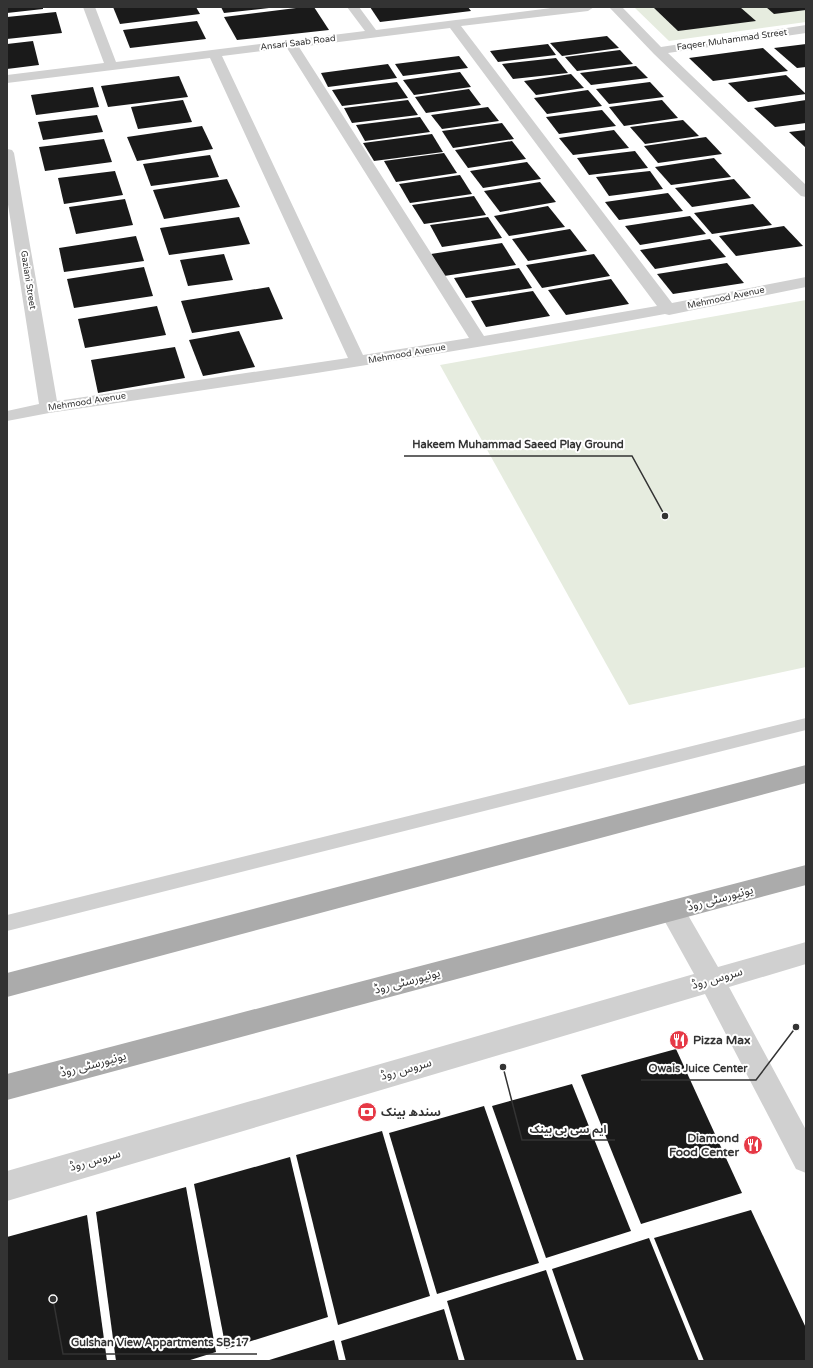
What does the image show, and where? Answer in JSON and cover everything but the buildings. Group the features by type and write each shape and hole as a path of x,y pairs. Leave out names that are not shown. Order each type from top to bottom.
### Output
{"main road":[{"path":"7,985 806,774"},
{"name":"یونیورسٹی روڈ","path":"7,1087 806,875"}],"street":[{"path":"89,7 111,66"},
{"path":"353,7 373,34"},
{"name":"Ansari Saab Road","path":"7,79 588,7"},
{"path":"615,7 658,51 806,192"},
{"path":"453,24 669,310"},
{"name":"Faqeer Muhammad Street","path":"658,51 806,29"},
{"path":"291,44 479,341"},
{"path":"215,54 358,362"},
{"name":"Gaziani Street","path":"7,153 49,408"},
{"name":"Mehmood Avenue","path":"7,416 49,408 358,362 669,310 806,282"},
{"path":"672,911 711,979 806,1159"},
{"name":"سروس روڈ","path":"7,1186 711,979 806,953"}],"lane":[{"path":"7,923 806,724"}],"shaded area":[{"path":"634,7 806,7 806,22 669,41"},
{"path":"806,300 806,667 629,705 440,365"}],"place":[{"name":"Hakeem Muhammad Saeed Play Ground","path":"665,516"},
{"name":"Owais Juice Center","path":"796,1027"},
{"name":"Pizza Max","path":"679,1040"},
{"name":"ایم سی بی بینک","path":"503,1067"},
{"name":"سندھ بینک","path":"367,1112"},
{"name":"Diamond Food Center","path":"753,1145"},
{"name":"Gulshan View Appartments SB-17","path":"53,1299"}]}
